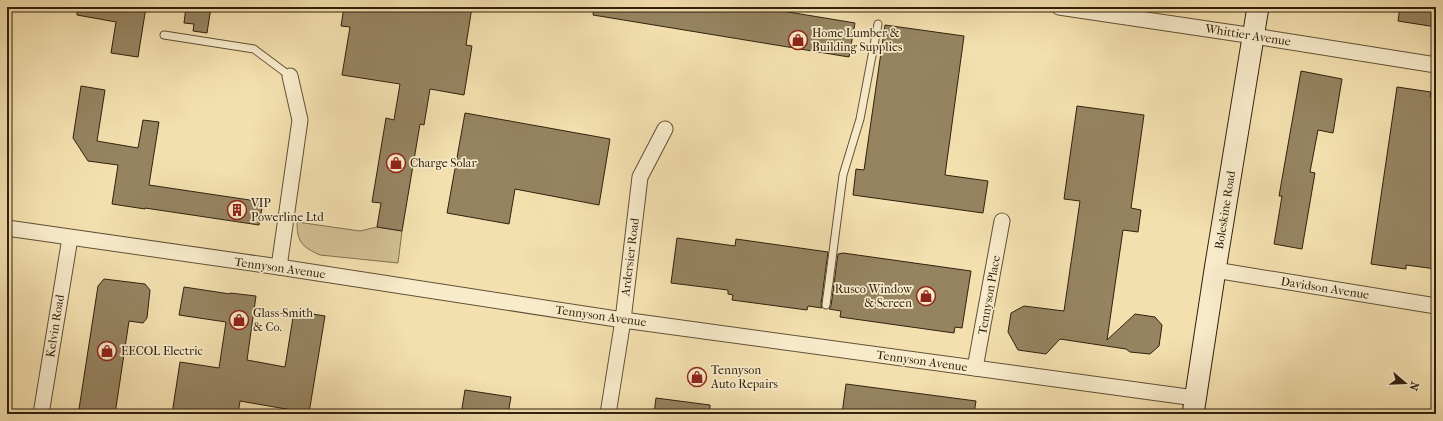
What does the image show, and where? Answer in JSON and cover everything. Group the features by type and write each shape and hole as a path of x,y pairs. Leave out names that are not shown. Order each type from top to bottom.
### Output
{"main road":[{"name":"Boleskine Road","path":"1194,406 1258,7"}],"street":[{"name":"Whittier Avenue","path":"1059,7 1436,65"},
{"path":"279,268 300,120 290,76"},
{"name":"Ardersier Road","path":"608,414 623,320 640,177 665,129"},
{"name":"Tennyson Place","path":"975,368 1002,221"},
{"name":"Tennyson Avenue","path":"7,228 623,320 975,368 1194,406"},
{"name":"Kelvin Road","path":"41,414 70,238"},
{"name":"Davidson Avenue","path":"1215,270 1436,306"}],"lane":[{"path":"826,305 843,175 860,119 878,24"},
{"path":"164,35 254,49 290,76"}],"shaded area":[{"path":"297,222 360,231 377,227 402,231 398,263 320,255 302,243 298,234"}],"building":[{"path":"77,7 146,7 138,57 111,53 116,22 77,15"},
{"path":"186,7 211,7 207,33 193,31 194,24 184,23"},
{"path":"344,7 472,7 466,45 472,46 464,95 430,89 424,125 420,124 402,231 377,227 381,203 372,202 386,118 394,120 400,84 342,75 350,27 341,26"},
{"name":"Home Lumber & Building Supplies","path":"594,7 758,7 855,23 849,57 593,15"},
{"path":"1400,7 1436,7 1436,27 1398,21"},
{"path":"885,25 964,36 945,175 988,181 983,213 853,195 856,169 864,170"},
{"path":"1301,71 1342,79 1333,133 1318,130 1310,172 1315,173 1302,249 1274,244 1282,196 1279,196"},
{"path":"81,86 105,90 97,141 138,148 143,120 159,122 149,185 263,202 259,225 112,204 118,165 88,161 73,138"},
{"path":"1397,87 1431,92 1430,97 1436,98 1436,269 1406,265 1406,269 1371,264"},
{"path":"1077,106 1144,115 1131,208 1141,210 1138,232 1123,230 1107,340 1135,314 1155,317 1162,325 1159,346 1150,354 1130,352 1126,349 1060,339 1046,354 1018,350 1008,332 1011,313 1024,306 1064,311 1080,201 1064,199"},
{"path":"465,113 610,139 599,205 515,189 509,224 447,213"},
{"path":"677,238 735,246 736,239 828,252 821,304 822,308 808,306 807,310 732,300 733,295 728,294 728,290 671,283"},
{"path":"843,253 971,271 962,328 955,327 954,333 840,317 841,311 829,309 831,306 838,254"},
{"name":"EECOL Electric","path":"104,279 145,284 150,290 147,318 143,323 129,321 115,414 79,409 98,286"},
{"path":"184,287 230,294 256,296 247,360 285,367 294,311 325,316 309,413 240,401 238,414 172,414 180,362 219,368 226,322 179,315"},
{"path":"846,384 976,401 974,414 842,414"},
{"path":"465,390 511,397 508,414 461,414"},
{"path":"656,398 710,405 710,414 654,414"}],"place":[{"name":"Home Lumber & Building Supplies","path":"798,40"},
{"name":"Charge Solar","path":"396,163"},
{"name":"VIP Powerline Ltd","path":"237,210"},
{"name":"Rusco Window & Screen","path":"926,296"},
{"name":"Glass-Smith & Co.","path":"239,320"},
{"name":"EECOL Electric","path":"107,351"},
{"name":"Tennyson Auto Repairs","path":"697,377"}]}
